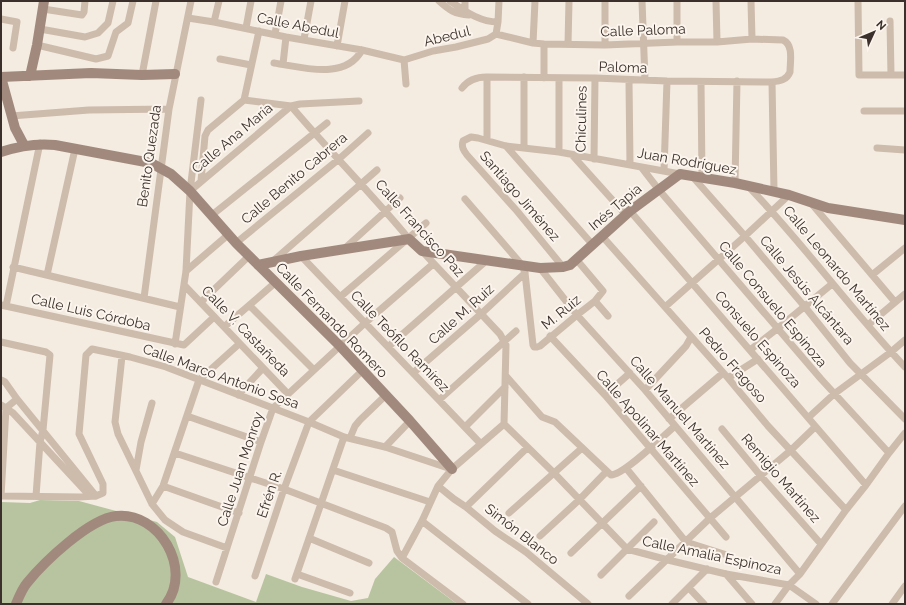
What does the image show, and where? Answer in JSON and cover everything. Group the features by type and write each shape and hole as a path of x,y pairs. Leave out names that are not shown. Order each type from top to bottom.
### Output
{"main road":[{"path":"30,76 40,29 43,5"},
{"path":"24,145 15,128 1,77 91,73 142,75 175,74"},
{"name":"Calle Fernando Romero","path":"1,152 24,145 40,143 55,144 151,163 171,174 190,191 236,243 363,370 452,469"},
{"name":"Juan Rodríguez","path":"680,174 789,194 828,208 905,220"},
{"name":"Inés Tapia","path":"570,264 628,213 680,174"},
{"path":"258,265 301,256 409,239"},
{"name":"Calle Francisco Paz","path":"409,239 422,251"},
{"path":"422,251 487,260 524,269 570,264"},
{"path":"16,604 26,584 48,560 91,526 102,520 116,516 132,517 147,524 161,536 169,548 174,561 176,576 173,588 166,604"}],"street":[{"path":"43,5 82,15 84,12 85,1"},
{"path":"40,29 85,37 98,32 108,23 113,1"},
{"path":"37,45 96,59 108,56 116,32 128,23 133,1"},
{"path":"142,75 156,1"},
{"name":"Benito Quezada","path":"144,298 168,109 191,1"},
{"path":"214,22 219,1"},
{"path":"246,28 251,1"},
{"path":"275,34 281,1"},
{"path":"304,39 311,1"},
{"path":"337,46 345,1"},
{"path":"439,1 457,14 468,14"},
{"path":"450,1 468,14 490,22 498,22"},
{"path":"465,1 468,14"},
{"path":"496,34 499,1"},
{"path":"533,43 535,1"},
{"path":"568,44 569,1"},
{"path":"605,1 605,45"},
{"path":"642,1 645,80"},
{"path":"677,1 677,42"},
{"path":"716,1 717,42"},
{"path":"751,1 752,39"},
{"path":"858,1 859,75 905,75"},
{"name":"Calle Abedul","path":"188,18 362,50 404,60"},
{"path":"1,19 17,22 13,48"},
{"path":"890,21 891,75"},
{"path":"201,181 205,136 208,130 244,100 259,30"},
{"name":"Calle Paloma","path":"496,34 533,43 544,44 605,45 717,42 752,39 783,40 790,46 790,72 789,76 785,78"},
{"name":"Abedul","path":"404,60 433,51 488,38 496,34"},
{"path":"283,64 286,37"},
{"path":"544,44 544,78"},
{"path":"274,63 325,69 339,69 353,62 362,50"},
{"path":"220,59 251,65"},
{"path":"404,60 406,84"},
{"name":"Paloma","path":"462,88 466,83 479,77 595,78 701,82 772,82 781,81 785,78"},
{"path":"487,77 487,140"},
{"path":"524,77 524,147"},
{"path":"559,78 559,152"},
{"name":"Chiculines","path":"594,159 595,78"},
{"path":"629,80 630,165"},
{"path":"664,171 667,81"},
{"path":"735,183 737,81"},
{"path":"701,82 702,178"},
{"path":"772,82 774,191"},
{"path":"201,100 190,191 185,286 180,307 175,344 184,346 214,317"},
{"path":"244,100 291,106 300,104 358,101"},
{"name":"Calle Ana María","path":"190,191 291,106"},
{"name":"Calle Francisco Paz","path":"291,106 362,184 409,239"},
{"path":"11,116 89,110 168,109"},
{"path":"864,111 905,111"},
{"path":"212,215 315,134 327,122"},
{"name":"Calle Benito Cabrera","path":"236,243 339,159 368,133"},
{"name":"Juan Rodríguez","path":"463,141 471,137 506,146 559,152 573,156 680,174"},
{"name":"Santiago Jiménez","path":"463,141 463,149 467,155 517,211 570,264 603,291"},
{"path":"3,305 13,267 40,143"},
{"path":"506,146 592,244"},
{"path":"877,148 905,150"},
{"path":"47,275 75,149"},
{"name":"Consuelo Espinoza","path":"573,156 692,282 866,485"},
{"name":"Calle Consuelo Espinoza","path":"642,168 659,190 834,394 889,453"},
{"path":"272,262 377,170"},
{"name":"Calle Jesús Alcántara","path":"692,176 805,307 850,363 905,418"},
{"name":"Calle Leonardo Martínez","path":"748,186 772,210 832,284 905,367"},
{"path":"665,307 745,236 789,194"},
{"path":"343,250 385,210 400,198"},
{"path":"465,199 524,269"},
{"path":"811,203 895,302"},
{"path":"340,297 426,224"},
{"path":"186,271 229,234"},
{"name":"Pedro Fragoso","path":"602,236 726,375 790,451 846,510"},
{"path":"872,275 905,248"},
{"name":"Calle Francisco Paz","path":"422,251 504,340"},
{"path":"201,302 249,256"},
{"name":"Calle Teófilo Ramírez","path":"301,256 481,444"},
{"path":"388,347 487,260"},
{"name":"Calle Juan Monroy","path":"216,582 273,408 365,323 433,264"},
{"path":"13,267 180,307"},
{"name":"Calle Manuel Martínez","path":"540,268 576,315 645,390 800,574"},
{"name":"Calle M. Ruiz","path":"413,373 480,314 524,269"},
{"name":"M. Ruiz","path":"524,269 533,344 537,348 595,301 603,291"},
{"path":"224,327 276,282"},
{"path":"750,350 832,284"},
{"name":"Calle V. Castañeda","path":"185,286 288,394"},
{"path":"868,325 905,294"},
{"path":"595,301 608,316"},
{"name":"Calle Luis Córdoba","path":"3,305 175,344"},
{"path":"250,306 314,370"},
{"path":"439,400 516,330"},
{"name":"Calle Apolinar Martínez","path":"550,336 605,395 709,519 726,537"},
{"path":"645,390 686,346 691,337"},
{"path":"402,558 422,521 438,486 452,469 504,424 506,345 504,340"},
{"path":"809,417 834,394 905,340"},
{"path":"1,342 46,352 50,355 40,442 36,496"},
{"path":"152,504 163,486 199,380 239,344"},
{"name":"Calle Marco Antonio Sosa","path":"96,495 103,484 79,434 88,352 92,349 166,367 347,438"},
{"path":"122,356 115,422 118,434 152,504 165,520 183,532 227,548"},
{"path":"669,419 726,375 758,359"},
{"path":"238,395 263,368"},
{"path":"309,422 363,370"},
{"path":"605,395 630,373"},
{"path":"506,376 542,417 555,422 606,472 611,475 616,475 626,468 675,426"},
{"path":"1,380 5,382 17,399 96,495"},
{"path":"465,427 505,387"},
{"path":"350,593 296,576 333,470 347,438 360,420 386,395"},
{"path":"4,406 17,399"},
{"path":"136,470 141,442 152,403"},
{"path":"4,406 13,413 40,442 96,495"},
{"path":"4,406 1,496 79,497 96,495"},
{"path":"187,416 261,442"},
{"path":"385,447 410,421"},
{"name":"Efrén R.","path":"256,576 284,489 309,422"},
{"name":"Calle Amalia Espinoza","path":"504,424 553,472 627,549 726,574 789,585 816,604"},
{"path":"629,596 709,519 790,451 815,427"},
{"name":"Remigio Martínez","path":"722,429 760,475 821,544"},
{"path":"775,604 789,585 800,574 846,510 905,433"},
{"path":"347,438 385,447 452,469"},
{"path":"466,506 527,448"},
{"path":"508,513 582,448"},
{"path":"175,453 284,489 386,528 392,532 397,551 402,558 463,604"},
{"path":"626,468 686,542 730,556"},
{"path":"333,470 430,502"},
{"path":"540,536 579,500 606,472"},
{"path":"163,486 239,513"},
{"name":"Simón Blanco","path":"438,486 454,499 466,506 495,531 526,552 586,603"},
{"path":"571,553 641,486"},
{"path":"832,604 905,506"},
{"path":"422,521 528,604"},
{"path":"601,575 654,522"},
{"path":"309,538 369,563"},
{"path":"672,604 707,569"},
{"path":"726,574 752,604"},
{"path":"892,604 905,586"},
{"path":"689,588 704,604"}],"green space":[{"path":"40,500 79,501 157,522 175,537 188,577 256,602 266,574 302,587 351,601 368,598 375,579 394,557 457,604 1,604 1,502 30,503"}]}
